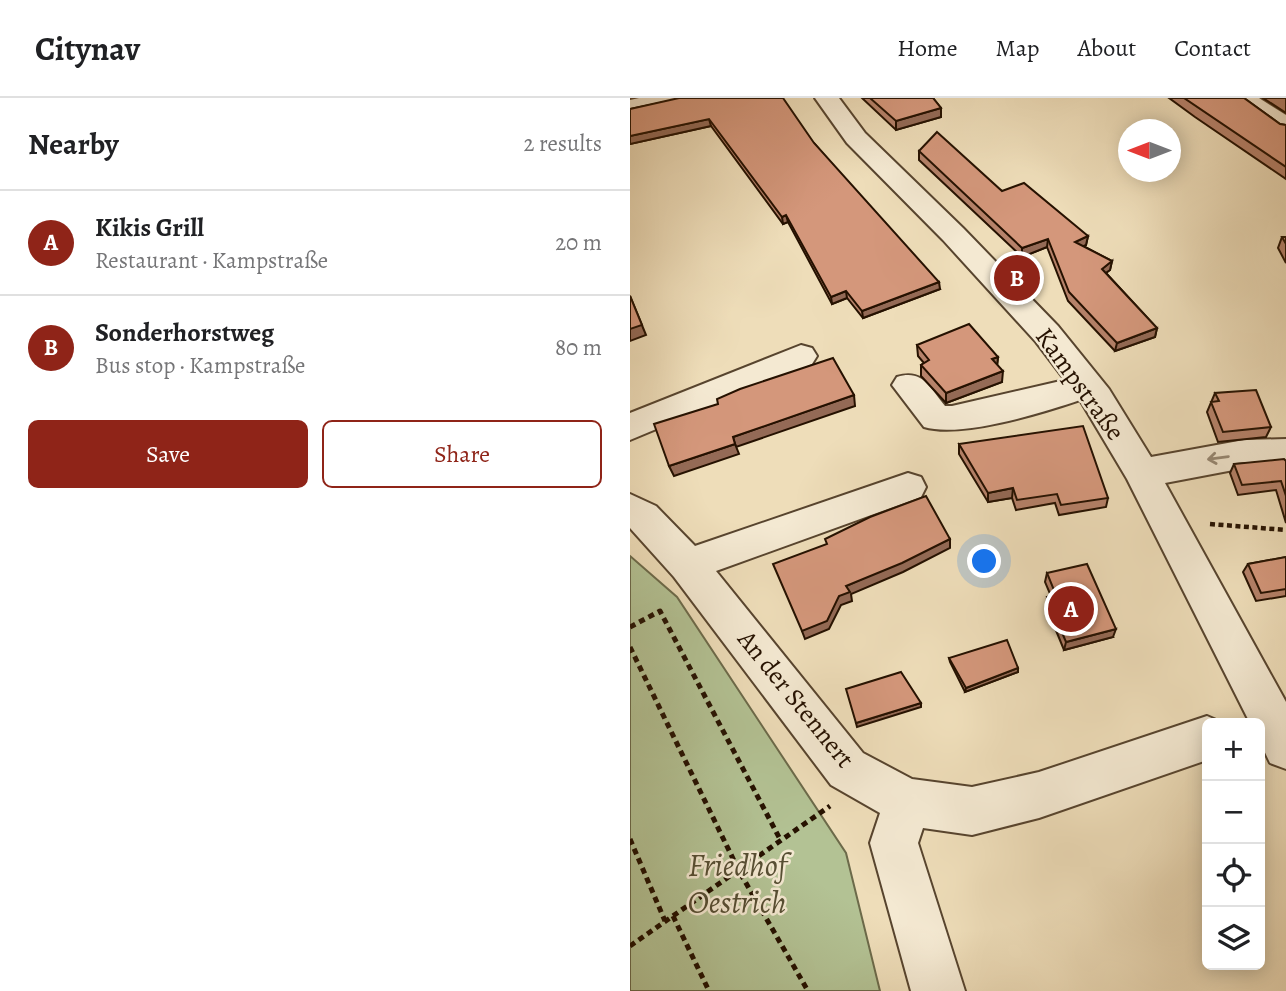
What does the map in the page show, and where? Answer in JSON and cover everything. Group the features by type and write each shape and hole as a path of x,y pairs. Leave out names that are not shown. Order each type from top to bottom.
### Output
{"street":[{"path":"630,107 672,98"},
{"name":"Kampstraße","path":"827,98 856,138 953,234 1046,334 1087,385 1142,473 1269,729"},
{"path":"1243,98 1286,126"},
{"path":"630,427 801,356"},
{"path":"909,386 936,418 951,419 1049,398 1087,385"},
{"path":"1142,473 1220,458 1286,452"},
{"path":"688,565 908,487"},
{"name":"An der Stennert","path":"630,509 643,517 688,565 847,769 907,802 972,811 1039,795 1202,740"},
{"path":"907,802 894,843 938,991"}],"path":[{"path":"1167,521 1286,530"},
{"path":"630,627 660,611 781,841"},
{"path":"630,647 739,870 808,991"},
{"path":"630,946 820,815 861,776"},
{"path":"630,839 666,921"},
{"path":"673,916 709,991"}],"green space":[{"name":"Friedhof Oestrich","path":"630,556 677,597 846,853 880,991 630,991"}],"building":[{"path":"679,98 783,98 814,143 939,282 862,311 846,291 831,297 786,215 782,217 709,119 630,136 630,109"},
{"path":"870,98 933,98 941,108 896,121"},
{"path":"1184,98 1244,98 1280,124 1286,125 1286,167"},
{"path":"937,132 1002,191 1024,183 1088,236 1075,242 1112,261 1102,269 1157,328 1117,343 1069,292 1048,239 1022,248 919,151"},
{"path":"630,296 642,325 630,329"},
{"path":"969,324 998,357 992,359 1003,371 946,393 921,365 929,360 917,345"},
{"path":"833,358 854,395 733,437 735,444 669,466 654,424 718,404 717,399 740,389"},
{"path":"1256,390 1271,427 1223,432 1211,402 1219,401 1215,393"},
{"path":"1083,426 1108,498 1061,505 1057,494 1017,500 1013,488 988,493 959,444"},
{"path":"1284,459 1286,496 1281,481 1242,485 1234,464"},
{"path":"926,496 950,539 902,563 846,586 850,592 839,596 827,621 802,631 773,564 827,544 825,539 870,517"},
{"path":"1286,557 1286,589 1261,593 1248,564"},
{"path":"1087,564 1116,629 1066,642 1047,597 1056,595 1047,573"},
{"path":"1007,640 1018,668 966,688 949,658"},
{"path":"901,672 921,703 856,723 846,689"}],"place":[{"name":"Sonderhorstweg","path":"1017,278"},
{"name":"Kikis Grill","path":"1071,609"}]}
